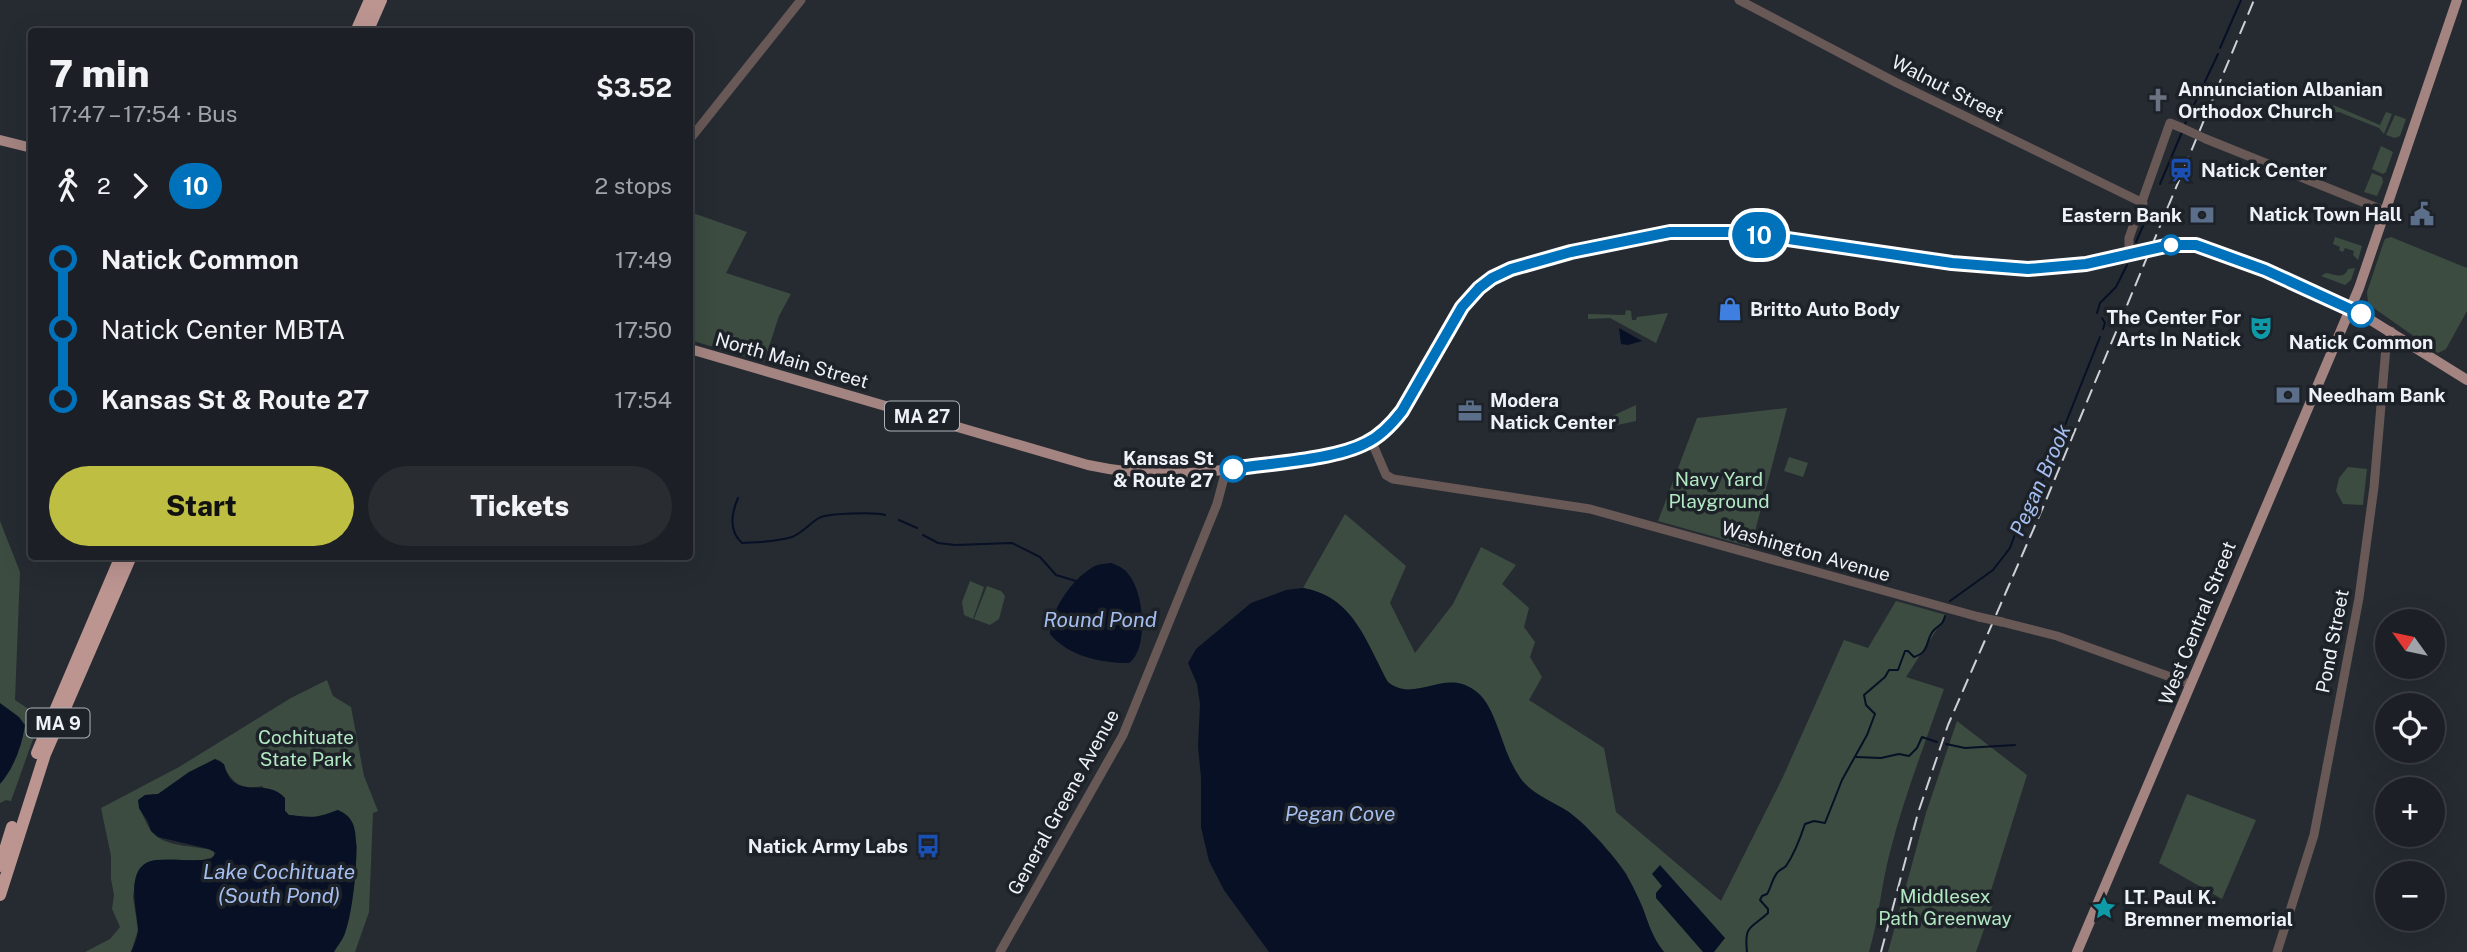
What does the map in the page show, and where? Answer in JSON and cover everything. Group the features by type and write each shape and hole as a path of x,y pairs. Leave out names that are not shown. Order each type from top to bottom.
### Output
{"highway":[{"path":"358,28 370,0"},
{"path":"369,28 381,0"},
{"name":"MA 9","path":"0,866 41,741 119,560"},
{"name":"MA 9","path":"0,895 45,754 129,560"}],"main road":[{"name":"West Central Street","path":"2077,952 2350,308 2457,0"},
{"path":"0,140 28,147"},
{"path":"12,143 28,153"},
{"name":"North Main Street","path":"693,350 1088,465 1156,475 1226,470 1342,452 1371,440 1389,427 1402,411 1457,314 1479,288 1511,269 1571,252 1656,234 1700,230 1753,234 2001,268 2058,267 2188,244 2211,248 2350,308"},
{"name":"MA 27","path":"2350,308 2467,380"}],"street":[{"path":"693,134 801,0"},
{"name":"Walnut Street","path":"1739,0 1917,93 2143,203"},
{"path":"2130,254 2128,242 2171,123 2385,211"},
{"name":"Pond Street","path":"2277,952 2314,835 2359,598 2374,487 2386,346 2391,331"},
{"name":"Washington Avenue","path":"1371,440 1386,475 1394,479 1590,509 1979,617 2050,634 2190,684"},
{"name":"General Greene Avenue","path":"1000,952 1122,735 1217,504 1226,470"}],"green space":[{"path":"2333,105 2380,125 2386,112 2392,114 2384,134 2379,128 2339,112 2333,113"},
{"path":"2395,115 2406,119 2400,136 2395,138 2386,135"},
{"path":"2381,146 2393,152 2383,174 2372,169"},
{"path":"2372,173 2382,177 2383,182 2377,196 2364,192"},
{"path":"693,213 747,232 726,273 791,294 779,316 764,362 693,341"},
{"path":"2335,237 2362,246 2358,260 2353,255 2354,251 2345,248 2343,252 2333,244"},
{"name":"Natick Common","path":"2391,237 2467,268 2467,311 2446,349 2438,353 2368,304 2367,292 2383,244 2385,239"},
{"path":"2355,268 2351,280 2345,285 2321,276 2326,273 2341,275 2348,269"},
{"path":"1626,310 1631,311 1632,320 1668,313 1656,343 1610,318 1588,319 1588,314 1625,315"},
{"path":"1636,405 1636,421 1599,429 1597,423"},
{"name":"Navy Yard Playground","path":"1787,408 1751,547 1658,521 1697,418"},
{"path":"1789,457 1808,463 1803,477 1784,471"},
{"path":"2348,467 2367,469 2363,505 2343,504 2336,491 2339,478"},
{"path":"1345,514 1406,566 1390,603 1415,653 1453,604 1481,547 1516,565 1502,584 1529,608 1524,627 1535,642 1530,657 1542,677 1529,700 1604,748 1616,812 1721,901 1782,779 1844,640 1868,648 1896,601 1946,615 1906,677 1944,689 1896,831 1869,952 1664,952 1653,938 1643,908 1626,873 1601,842 1568,812 1534,792 1522,781 1500,740 1427,687 1406,690 1391,685 1358,627 1342,606 1318,592 1303,588"},
{"path":"0,521 20,572 15,700 27,708 43,711 11,801 0,803"},
{"path":"970,581 984,587 973,619 964,615 962,602"},
{"path":"987,586 1001,591 1005,596 999,619 990,625 974,619"},
{"name":"Cochituate State Park","path":"327,680 333,696 351,707 364,776 378,811 373,813 369,912 355,952 334,952 345,933 354,887 357,845 338,810 321,817 289,815 262,786 242,786 232,779 221,761 215,759 158,794 145,795 139,808 149,828 159,838 173,844 214,851 214,857 202,860 156,860 135,883 133,897 138,930 131,952 85,952 110,939 120,927 112,909 114,895 111,856 101,808 179,767 291,698"},
{"name":"Middlesex Path Greenway","path":"1957,721 2027,775 1988,900 1993,904 1976,952 1888,952 1926,813"},
{"path":"2187,794 2256,820 2222,899 2159,863"}],"water":[{"path":"1619,328 1642,341 1621,344"},
{"name":"Round Pond","path":"1111,563 1129,575 1141,607 1140,646 1129,663 1085,657 1066,648 1050,634 1058,606 1069,589 1092,567"},
{"name":"Pegan Cove","path":"1303,588 1320,593 1347,611 1365,637 1388,682 1399,688 1409,689 1454,683 1466,685 1478,693 1490,710 1521,779 1537,794 1575,817 1611,854 1633,887 1654,936 1664,952 1269,952 1224,890 1209,861 1201,827 1198,746 1200,704 1197,684 1188,663 1196,649 1251,603 1286,590"},
{"path":"0,703 25,725 17,756 0,784"},
{"name":"Lake Cochituate (South Pond)","path":"215,759 224,764 235,783 268,789 285,798 285,811 289,815 314,817 338,810 352,822 356,846 353,895 345,933 334,952 131,952 138,931 135,879 145,863 170,859 204,860 211,859 216,853 158,837 151,831 139,808 138,800 145,795 158,794 189,772"},
{"path":"1660,865 1725,938 1714,952 1703,952 1656,898 1656,893 1662,886 1652,874"}],"waterway":[{"name":"Pegan Brook","path":"2220,48 2241,0"},
{"name":"Pegan Brook","path":"2184,126 2218,54"},
{"name":"Pegan Brook","path":"2160,184 2182,132"},
{"name":"Pegan Brook","path":"2136,242 2149,212"},
{"name":"Pegan Brook","path":"2097,313 2100,303 2116,287 2127,265"},
{"name":"Pegan Brook","path":"2102,318 2105,323 2103,329"},
{"name":"Pegan Brook","path":"1950,601 1993,570 2010,548 2018,526 2025,518 2045,475 2100,337"},
{"path":"738,498 732,522 742,543 792,537 824,516 885,515"},
{"path":"899,520 917,528"},
{"path":"923,535 938,543 955,545 1012,543 1040,557 1056,575 1076,581"},
{"name":"Pegan Brook","path":"1747,952 1746,943 1750,928 1768,913 1760,900 1762,896 1767,894 1775,875 1789,861 1805,824 1814,821 1825,823 1842,780 1867,735 1875,714 1866,705 1864,695 1885,677 1889,670 1898,670 1905,651 1914,657 1923,652 1931,634 1945,616"},
{"path":"1856,757 1881,758 1899,754 1909,756 1922,737 1937,742"},
{"path":"1946,744 1965,748 2015,745"}],"railway":[{"path":"1881,952 1918,813 1948,725 2044,505 2254,0"}],"bus line":[{"name":"10","path":"1233,469 1342,452 1377,436 1389,427 1402,411 1466,300 1492,278 1511,269 1571,252 1661,233 1700,230 1740,232 1952,263 2028,269 2086,264 2170,245 2196,245 2216,250 2265,270 2361,314"}],"place":[{"name":"Annunciation Albanian Orthodox Church","path":"2158,100"},
{"name":"Natick Center","path":"2181,170"},
{"name":"Natick Town Hall","path":"2422,214"},
{"name":"Eastern Bank","path":"2202,215"},
{"name":"Britto Auto Body","path":"1730,309"},
{"name":"Natick Common","path":"2361,314"},
{"name":"The Center For Arts In Natick","path":"2261,328"},
{"name":"Needham Bank","path":"2288,395"},
{"name":"Modera Natick Center","path":"1470,411"},
{"name":"Kansas St & Route 27","path":"1233,469"},
{"name":"Natick Army Labs","path":"928,846"},
{"name":"LT. Paul K. Bremner memorial","path":"2104,908"}]}
